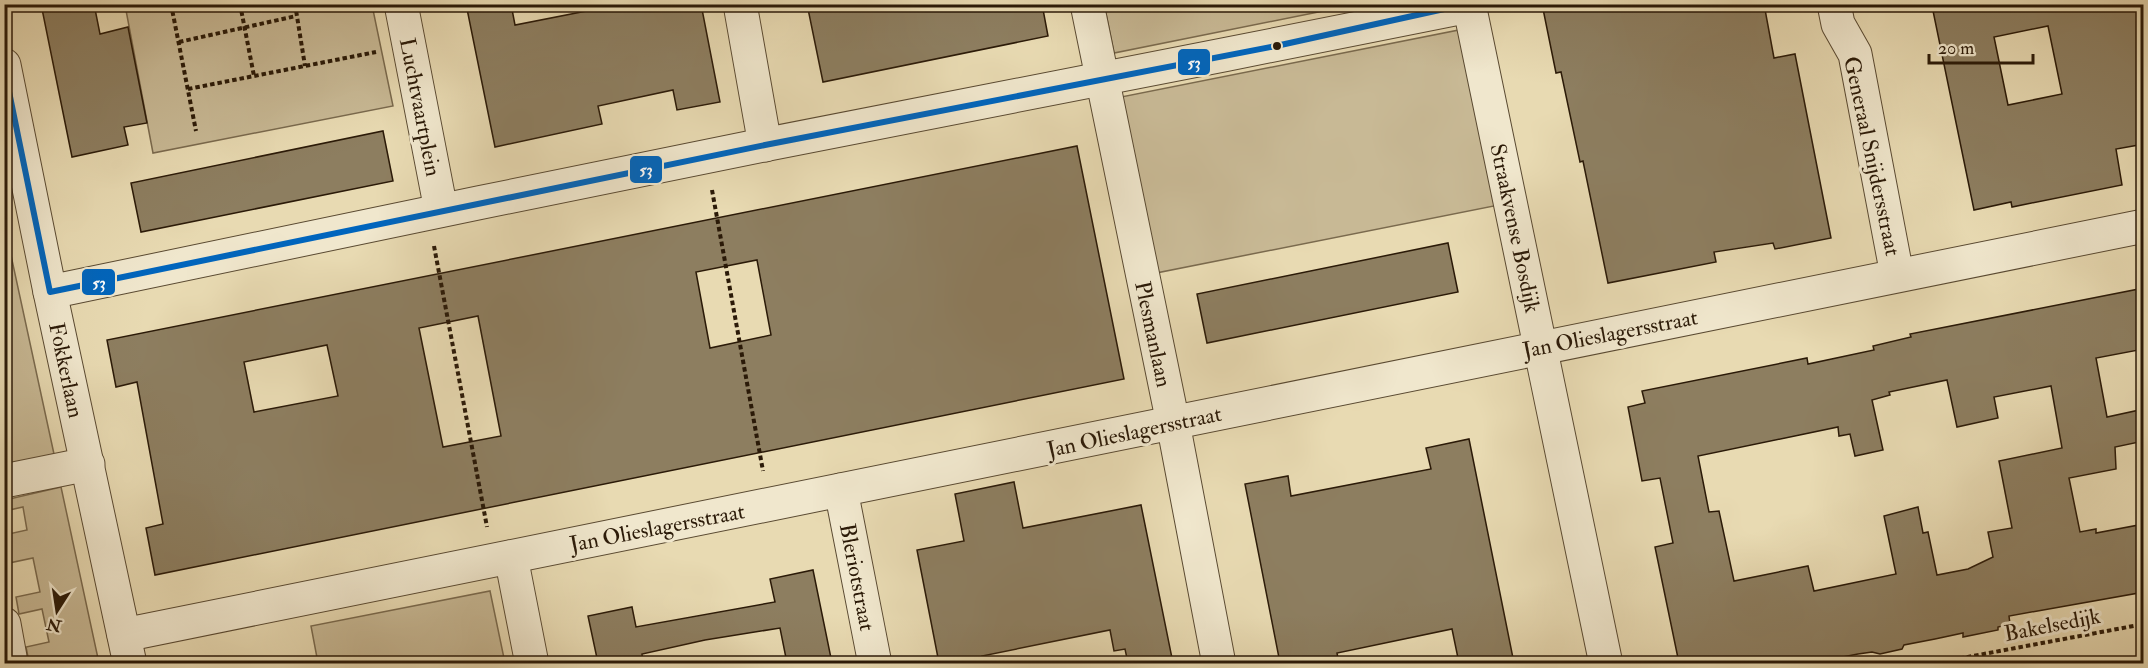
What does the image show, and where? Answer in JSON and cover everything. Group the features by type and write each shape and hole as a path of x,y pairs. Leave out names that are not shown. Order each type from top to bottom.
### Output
{"street":[{"name":"Luchtvaartplein","path":"401,4 434,211"},
{"path":"740,4 765,145"},
{"name":"Plesmanlaan","path":"1087,4 1173,423 1219,663"},
{"name":"Generaal Snijdersstraat","path":"1834,4 1838,24 1855,54 1897,275"},
{"path":"50,292 434,211 1102,80 1469,5"},
{"name":"Straakvense Bosdijk","path":"1469,5 1606,663"},
{"name":"Fokkerlaan","path":"4,65 127,649"},
{"name":"Jan Olieslagersstraat","path":"127,649 502,559 2144,226"},
{"path":"4,481 88,465"},
{"name":"Bleriotstraat","path":"841,490 875,663"},
{"path":"502,559 532,663"},
{"path":"4,624 10,657"}],"path":[{"path":"171,4 196,131"},
{"path":"240,4 254,76"},
{"path":"295,4 305,66"},
{"path":"178,42 297,16"},
{"path":"188,89 409,45"},
{"path":"706,157 769,505"},
{"path":"434,211 502,559"},
{"name":"Bakelsedijk","path":"1930,663 2144,624"}],"shaded area":[{"path":"1104,4 1353,5 1114,53"},
{"path":"125,5 372,5 393,106 153,153"},
{"path":"1464,29 1499,205 1156,273 1121,97"},
{"path":"4,223 54,454 5,467 4,467"},
{"path":"61,487 99,663 24,663 29,662 26,647 49,642 42,609 19,614 16,597 40,592 33,558 9,563 4,535 27,530 23,507 5,511 5,500"},
{"path":"490,591 505,663 318,663 311,626"}],"building":[{"path":"41,4 94,4 100,34 128,27 147,123 124,127 128,145 72,157"},
{"path":"466,4 511,4 515,25 622,4 701,4 720,102 677,110 673,90 598,106 602,124 495,147"},
{"path":"807,4 1042,4 1048,36 823,82"},
{"path":"1542,4 1764,4 1774,58 1795,54 1831,238 1775,249 1773,243 1714,252 1716,262 1608,283 1583,161 1580,162 1561,72 1556,73"},
{"path":"1934,4 2144,4 2144,144 2116,149 2122,185 2012,207 2011,202 1974,210 1932,6","holes":["2048,26 2062,94 2008,105 1994,37"]},
{"path":"383,131 393,181 141,232 131,183"},
{"path":"1077,146 1124,379 155,575 146,528 163,524 137,382 116,387 107,340","holes":["757,260 771,335 710,348 696,272","478,316 501,436 443,447 419,328","327,345 338,396 254,412 244,362"]},
{"path":"1448,243 1458,292 1207,343 1197,294"},
{"path":"2144,288 2144,349 2096,358 2107,417 2144,409 2144,441 2115,447 2116,469 2069,478 2080,532 2096,529 2096,533 2144,524 2144,592 2009,616 2010,624 1998,627 1998,630 1963,637 1963,633 1904,645 1902,649 1880,654 1872,652 1812,663 1679,663 1655,547 1673,543 1660,478 1642,481 1628,407 1645,403 1642,391 1807,358 1808,364 1874,350 1873,346 1911,337 1910,334","holes":["1947,380 1957,427 1998,418 1994,397 2051,386 2062,448 1999,461 2012,528 1988,532 1993,557 1968,569 1937,575 1928,532 1923,533 1918,507 1884,516 1896,574 1814,591 1808,566 1734,581 1719,511 1709,512 1698,456 1838,427 1839,436 1850,434 1855,456 1883,450 1872,400 1890,395 1889,392"]},
{"path":"1469,439 1514,663 1459,663 1452,629 1337,653 1339,663 1280,663 1245,484 1288,476 1291,496 1431,469 1426,448"},
{"path":"1014,482 1023,528 1141,505 1173,663 1128,663 1125,649 1114,651 1110,630 982,656 984,663 939,663 917,550 964,541 955,494"},
{"path":"813,570 832,663 787,663 780,628 705,640 642,654 643,663 598,663 588,616 632,607 636,627 775,602 770,579"}],"transit line":[{"name":"53","path":"4,67 50,292 765,145 1276,46 1467,4"}]}
